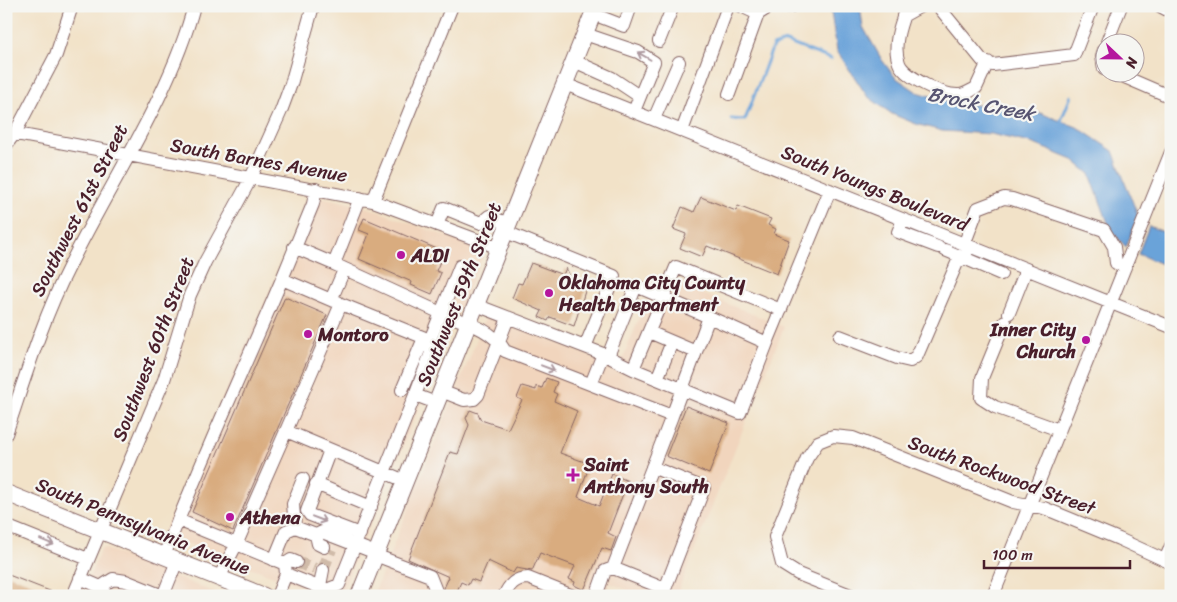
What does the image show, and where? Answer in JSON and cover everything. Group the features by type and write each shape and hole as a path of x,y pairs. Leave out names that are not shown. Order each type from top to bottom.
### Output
{"main road":[{"name":"Southwest 59th Street","path":"360,594 595,10"},
{"name":"South Pennsylvania Avenue","path":"6,493 171,558 219,578 245,592 264,596"}],"street":[{"path":"6,145 11,133 56,56 72,6"},
{"name":"Southwest 61st Street","path":"6,434 47,313 68,267 128,156 176,57 194,6"},
{"name":"Southwest 60th Street","path":"73,596 164,380 190,295 205,262 251,178 292,84 313,6"},
{"path":"219,578 236,545 286,431 336,302 339,267 452,6"},
{"path":"595,10 624,26 631,6"},
{"path":"659,40 673,6"},
{"path":"682,131 728,6"},
{"path":"742,6 758,14"},
{"path":"729,94 758,14 769,7 791,6"},
{"path":"921,6 905,11 896,46 899,64 921,82 946,93 959,95 976,88 988,62"},
{"path":"938,6 982,60 993,64 1074,55 1093,6"},
{"path":"1111,32 1121,6"},
{"path":"1160,6 1171,12"},
{"path":"585,34 638,52 654,62 634,111"},
{"path":"574,60 612,78 640,96"},
{"path":"654,119 679,62"},
{"path":"1137,82 1171,96"},
{"name":"South Youngs Boulevard","path":"565,84 903,220 1024,275 1110,303 1171,327"},
{"name":"South Barnes Avenue","path":"11,133 367,199 498,248"},
{"path":"993,596 1142,223 1168,165 1171,152"},
{"path":"80,578 102,592 113,579 126,581 163,596 178,520 282,279 313,204 316,189"},
{"path":"476,305 606,355 633,369 740,413 830,190"},
{"path":"840,336 897,358 910,361 921,350 958,263 966,250 978,208 1004,198 1104,230 1114,247 1116,263 1125,267"},
{"path":"437,225 444,208 481,223 490,216 507,228 614,276 585,347"},
{"path":"903,220 898,232 942,249 966,250 1004,275 1024,275 982,378 981,398 995,407 1059,430"},
{"path":"294,247 489,332 503,346 672,416"},
{"path":"402,390 441,312 460,266"},
{"path":"633,369 676,267 781,310"},
{"path":"282,279 427,339"},
{"path":"591,384 606,355 636,286 767,343"},
{"path":"596,596 606,572 613,568 709,317"},
{"path":"415,395 464,400 474,399 478,395 503,346 508,318"},
{"path":"649,332 696,352"},
{"path":"339,584 344,561 358,540 431,353 427,339"},
{"path":"657,379 672,342"},
{"path":"286,431 405,481"},
{"name":"South Rockwood Street","path":"853,596 798,574 782,564 775,537 802,469 818,442 833,436 853,438 1013,502 1044,508 1119,539 1168,562"},
{"path":"330,450 306,508 308,514 358,540 376,554 430,576 438,596"},
{"path":"613,568 665,589 704,488 652,467"},
{"path":"295,527 293,504 303,479"},
{"path":"316,484 371,507"},
{"path":"178,520 285,565 320,592"},
{"path":"6,526 88,559"},
{"path":"277,596 285,565 286,531 295,527 316,536"},
{"path":"316,536 322,532 358,540"},
{"path":"316,536 318,544 324,547"},
{"path":"1168,562 1171,546"},
{"path":"320,570 320,592"},
{"path":"504,596 513,582 521,578 528,578 573,596"},
{"path":"339,584 360,594"},
{"path":"320,592 339,584"}],"shaded area":[{"path":"312,195 366,207 476,247 483,255 340,596 326,596 163,534"},
{"name":"Saint Anthony South","path":"657,275 784,327 676,596 642,596 610,583 604,596 373,596 487,314 619,368"},
{"path":"102,547 223,596 81,596"}],"water":[{"name":"Brock Creek","path":"830,6 860,6 863,27 882,60 895,77 917,92 951,102 1040,113 1077,127 1113,151 1138,216 1126,247 1111,231 1090,174 1073,160 1034,144 991,134 942,131 916,124 892,114 867,96 837,51"},
{"path":"1149,226 1171,235 1171,268 1138,254"}],"building":[{"path":"701,197 736,211 738,206 771,219 768,225 776,229 774,234 789,240 777,274 707,246 702,257 680,248 686,234 673,229 682,207 694,212"},
{"name":"ALDI","path":"364,218 444,252 436,271 441,273 432,294 411,285 412,282 359,259 369,234 359,230"},
{"name":"Oklahoma City County Health Department","path":"531,263 563,275 566,268 573,282 586,288 574,326 550,317 548,321 539,317 542,311 512,298 518,283 522,284"},
{"path":"285,297 327,315 233,531 192,512"},
{"path":"546,378 557,382 553,392 557,394 554,401 577,411 560,453 590,464 578,497 599,506 612,474 628,481 608,533 616,537 611,551 602,548 584,590 574,585 575,582 569,579 575,566 540,553 532,571 516,568 513,573 488,561 479,582 471,579 468,585 461,582 455,596 446,596 444,588 449,577 408,559 450,452 458,454 469,425 466,418 470,410 478,413 481,420 508,429 522,400 517,398 522,386 536,390 536,386 542,388"},
{"path":"686,406 729,423 709,474 666,456"},
{"path":"6,574 60,595 60,596 6,596"}],"waterway":[{"path":"731,119 745,120 773,46 786,42 831,59"},
{"path":"1060,123 1071,96"}],"tunnel":[{"path":"323,570 331,549"},
{"path":"296,562 315,569"}],"place":[{"name":"ALDI","path":"401,255"},
{"name":"Oklahoma City County Health Department","path":"549,293"},
{"name":"Montoro","path":"308,334"},
{"name":"Inner City Church","path":"1086,340"},
{"name":"Saint Anthony South","path":"573,475"},
{"name":"Athena","path":"230,517"}]}
